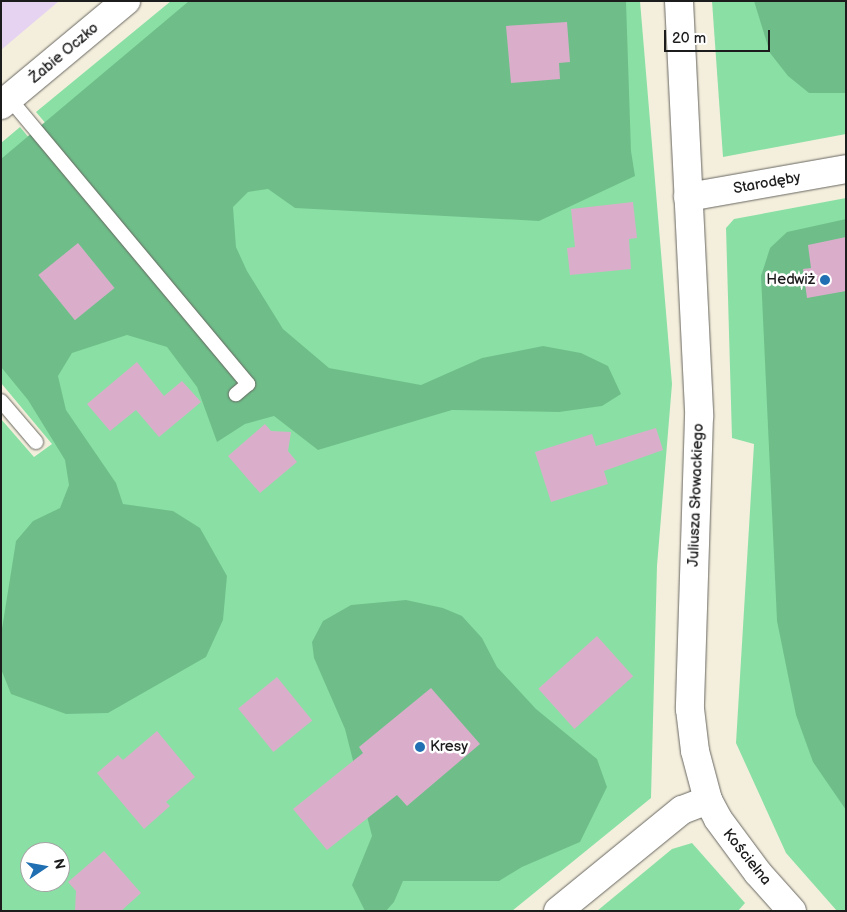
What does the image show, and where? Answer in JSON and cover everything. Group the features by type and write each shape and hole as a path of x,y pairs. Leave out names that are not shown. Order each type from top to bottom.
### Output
{"street":[{"name":"Żabie Oczko","path":"5,102 126,1"},
{"name":"Juliusza Słowackiego","path":"679,1 699,417 690,709 695,751 708,800"},
{"name":"Starodęby","path":"688,198 846,169"},
{"path":"558,911 682,810 708,800"},
{"name":"Kościelna","path":"708,800 728,835 792,911"}],"lane":[{"path":"5,102 248,384 236,394"},
{"path":"1,401 36,442"}],"shaded area":[{"path":"1,1 59,1 1,50"}],"green space":[{"path":"171,1 640,1 672,384 657,566 651,798 512,911 1,911 1,419 34,457 52,444 1,383 1,143 20,127 226,373 272,391 36,112"},
{"path":"189,1 626,1 631,151 635,176 539,221 295,208 268,189 248,192 233,207 236,247 247,271 283,329 329,368 421,385 482,358 543,346 581,353 608,366 621,394 602,406 559,412 452,410 318,450 274,416 245,424 217,442 197,387 167,347 127,335 72,353 58,376 66,410 116,483 123,504 173,511 200,528 227,576 223,620 206,657 108,713 66,714 11,694 1,669 1,635 16,541 33,521 60,508 69,485 65,460 28,400 1,367 1,159"},
{"path":"712,1 846,1 846,134 723,157"},
{"path":"754,1 846,1 846,93 809,93 788,76 770,53"},
{"path":"846,198 846,911 837,911 786,853 736,743 754,444 732,438 726,228 734,219"},
{"path":"846,219 846,810 813,762 796,715 777,621 761,276 770,248 787,232"},
{"path":"406,600 443,608 462,616 482,638 497,667 536,709 597,759 607,787 580,842 522,867 499,881 403,881 394,902 386,911 365,911 352,885 372,836 345,729 314,658 312,642 323,621 351,605"},
{"path":"692,843 745,903 738,911 597,911 672,849"}],"building":[{"path":"567,22 570,62 559,63 560,79 511,83 506,26"},
{"path":"633,202 637,238 629,239 631,269 570,275 567,248 575,247 571,209"},
{"name":"Hedwiż","path":"846,237 846,291 807,298 803,269 811,268 808,245"},
{"path":"78,243 115,288 75,320 38,275"},
{"path":"137,362 164,396 182,381 201,402 159,437 136,410 110,431 87,404"},
{"path":"265,424 271,431 291,432 288,451 297,462 260,493 228,456"},
{"path":"656,428 663,450 604,471 608,484 551,502 535,452 592,434 596,446"},
{"path":"597,636 633,676 574,729 538,689"},
{"path":"277,677 312,721 273,752 238,708"},
{"path":"431,688 480,744 407,806 397,795 327,850 293,809 363,753 359,747"},
{"path":"157,731 195,777 166,802 170,806 144,829 97,773 118,755 123,760"},
{"path":"104,851 141,893 121,911 75,911 76,891 70,884 70,880"}],"place":[{"name":"Hedwiż","path":"825,280"},
{"name":"Kresy","path":"420,747"}]}
